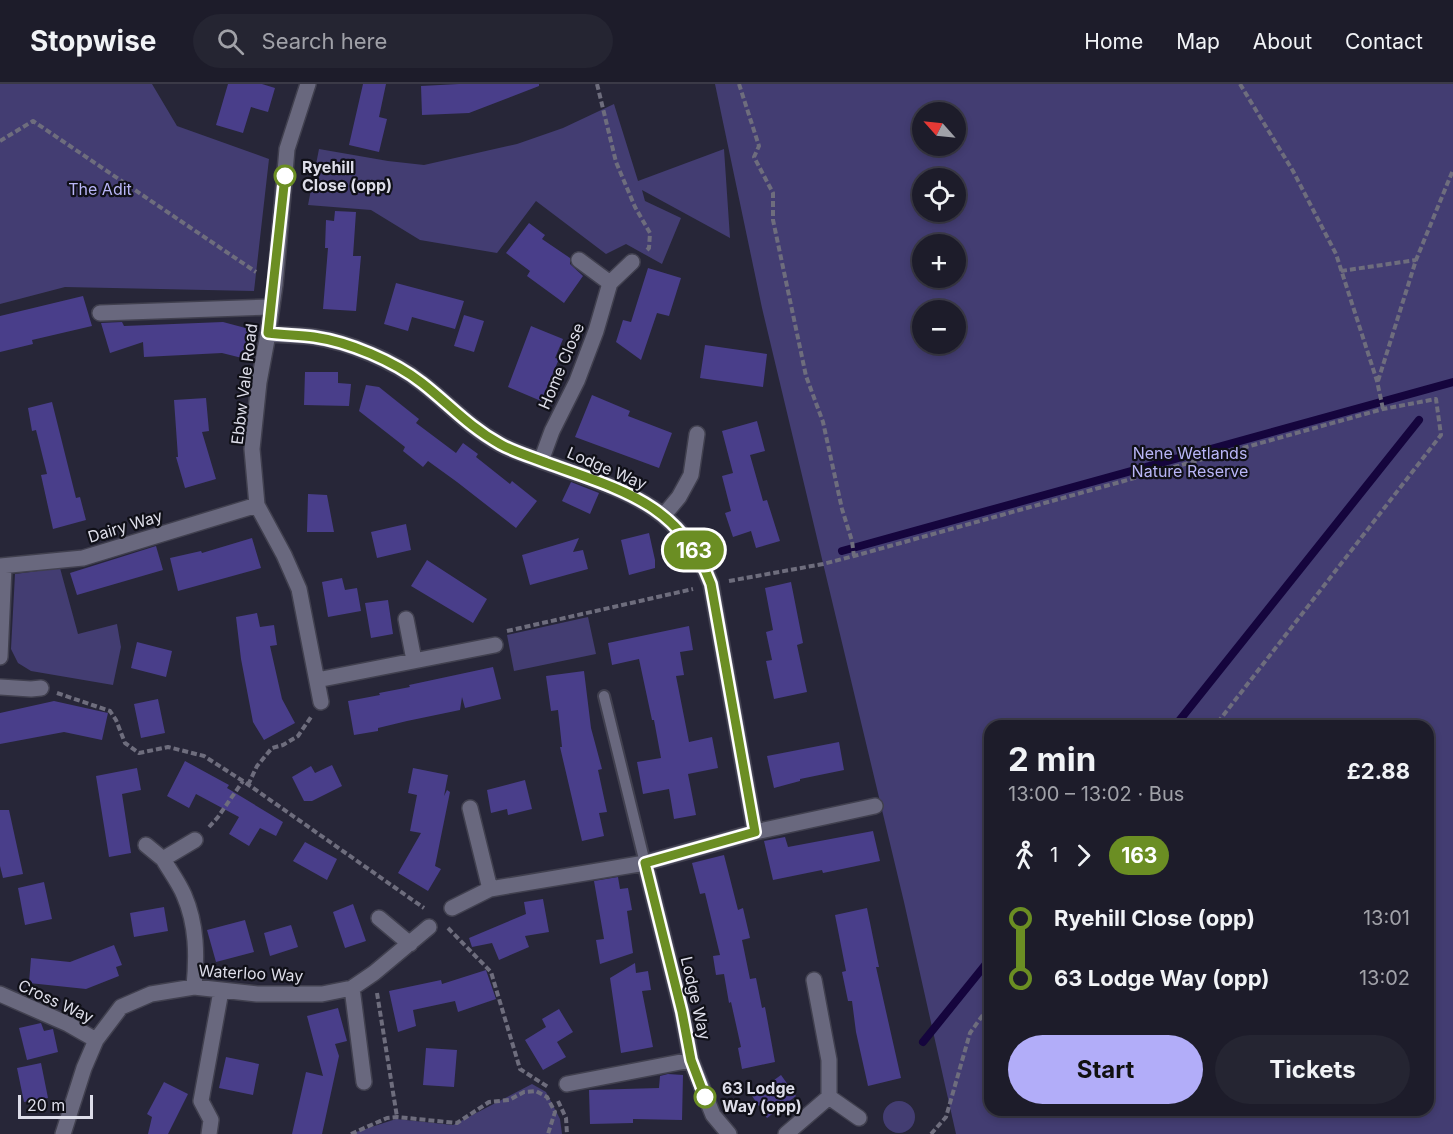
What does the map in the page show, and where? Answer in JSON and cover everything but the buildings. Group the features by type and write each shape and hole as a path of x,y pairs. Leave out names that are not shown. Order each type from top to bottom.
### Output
{"street":[{"name":"Ebbw Vale Road","path":"308,84 287,149 274,285 259,382 252,449 257,505 299,589 321,702"},
{"path":"579,260 610,283 632,262"},
{"name":"Home Close","path":"541,461 596,332 610,283"},
{"path":"100,313 271,307"},
{"name":"Lodge Way","path":"268,333 316,338 361,351 387,362 421,382 470,425 503,446 638,499 664,515 687,540 703,563 711,584 755,832"},
{"path":"664,515 679,497 691,475 697,434"},
{"name":"Dairy Way","path":"2,566 83,558 257,505"},
{"path":"0,657 2,566"},
{"path":"406,619 414,660"},
{"path":"317,680 495,645"},
{"path":"0,687 41,688"},
{"path":"452,908 490,889 645,863 755,832 875,806"},
{"path":"470,808 490,889"},
{"path":"163,859 195,840"},
{"path":"146,845 163,859 184,895 194,926 197,958 194,987"},
{"name":"Lodge Way","path":"645,863 682,1012 691,1060 713,1115 729,1134"},
{"path":"379,918 410,944"},
{"name":"Waterloo Way","path":"63,1134 84,1068 96,1040 122,1007 151,994 194,987 257,994 322,994 352,988 410,944 430,920"},
{"path":"786,1134 829,1097 830,1060 814,980"},
{"path":"352,988 364,1082"},
{"path":"208,1134 211,1120 201,1101 221,991"},
{"name":"Cross Way","path":"0,994 68,1024 96,1040"},
{"path":"567,1084 691,1060"},
{"path":"829,1097 859,1118"}],"lane":[{"path":"604,696 645,863"}],"path":[{"path":"597,84 616,162 635,207 650,233 649,248 632,262"},
{"path":"739,84 759,146 754,157 773,193 772,220 806,376 823,422 854,554"},
{"path":"1240,84 1293,171 1336,254 1377,381 1383,409"},
{"path":"0,141 33,121 274,285"},
{"path":"1377,381 1416,260 1453,170"},
{"path":"1341,271 1416,260"},
{"path":"495,645 505,632 711,584 823,564 1383,409 1436,399 1442,435 1220,720"},
{"path":"41,688 110,711 125,743 140,753 168,747 204,756 243,781 430,920"},
{"path":"248,785 257,766 272,748 283,745 298,736 321,702"},
{"path":"195,840 218,818 243,781"},
{"path":"446,926 491,972 520,1069 547,1085 551,1091"},
{"path":"374,973 397,1117"},
{"path":"931,1134 946,1117 970,1034 984,1014"},
{"path":"351,1134 387,1118 457,1123 489,1102 509,1100 524,1092 536,1091 547,1098 555,1113 548,1134"},
{"path":"555,1096 566,1118 567,1134"}],"green space":[{"name":"The Adit","path":"0,84 152,84 177,126 269,159 254,291 65,287 0,304"},
{"name":"Nene Wetlands Nature Reserve","path":"715,84 1453,84 1453,1134 956,1134 904,902 762,308"},
{"path":"614,104 638,181 724,149 730,238 642,190 645,201 681,218 662,264 626,244 606,254 536,201 497,253 420,240 371,210 308,205 319,149 424,165 517,144 563,128"},
{"path":"60,568 78,634 117,624 121,647 113,685 31,671 18,663 11,649 15,574"},
{"path":"588,617 596,654 514,671 507,635"},
{"path":"532,1084 546,1092 560,1119 562,1134 350,1134 396,1119 453,1125"},
{"path":"899,1101 910,1106 915,1117 910,1128 899,1133 888,1128 883,1117 888,1106"}],"waterway":[{"path":"842,551 1453,382"},
{"path":"1180,720 1419,420"},
{"path":"923,1042 984,966"}],"bus line":[{"name":"163","path":"285,176 268,333 316,338 361,351 387,362 421,382 470,425 503,446 601,483 638,499 664,515 687,540 703,563 711,584 755,832 645,863 682,1012 691,1060 705,1097"}],"place":[{"name":"Ryehill Close (opp)","path":"285,176"},
{"name":"63 Lodge Way (opp)","path":"705,1097"}]}
